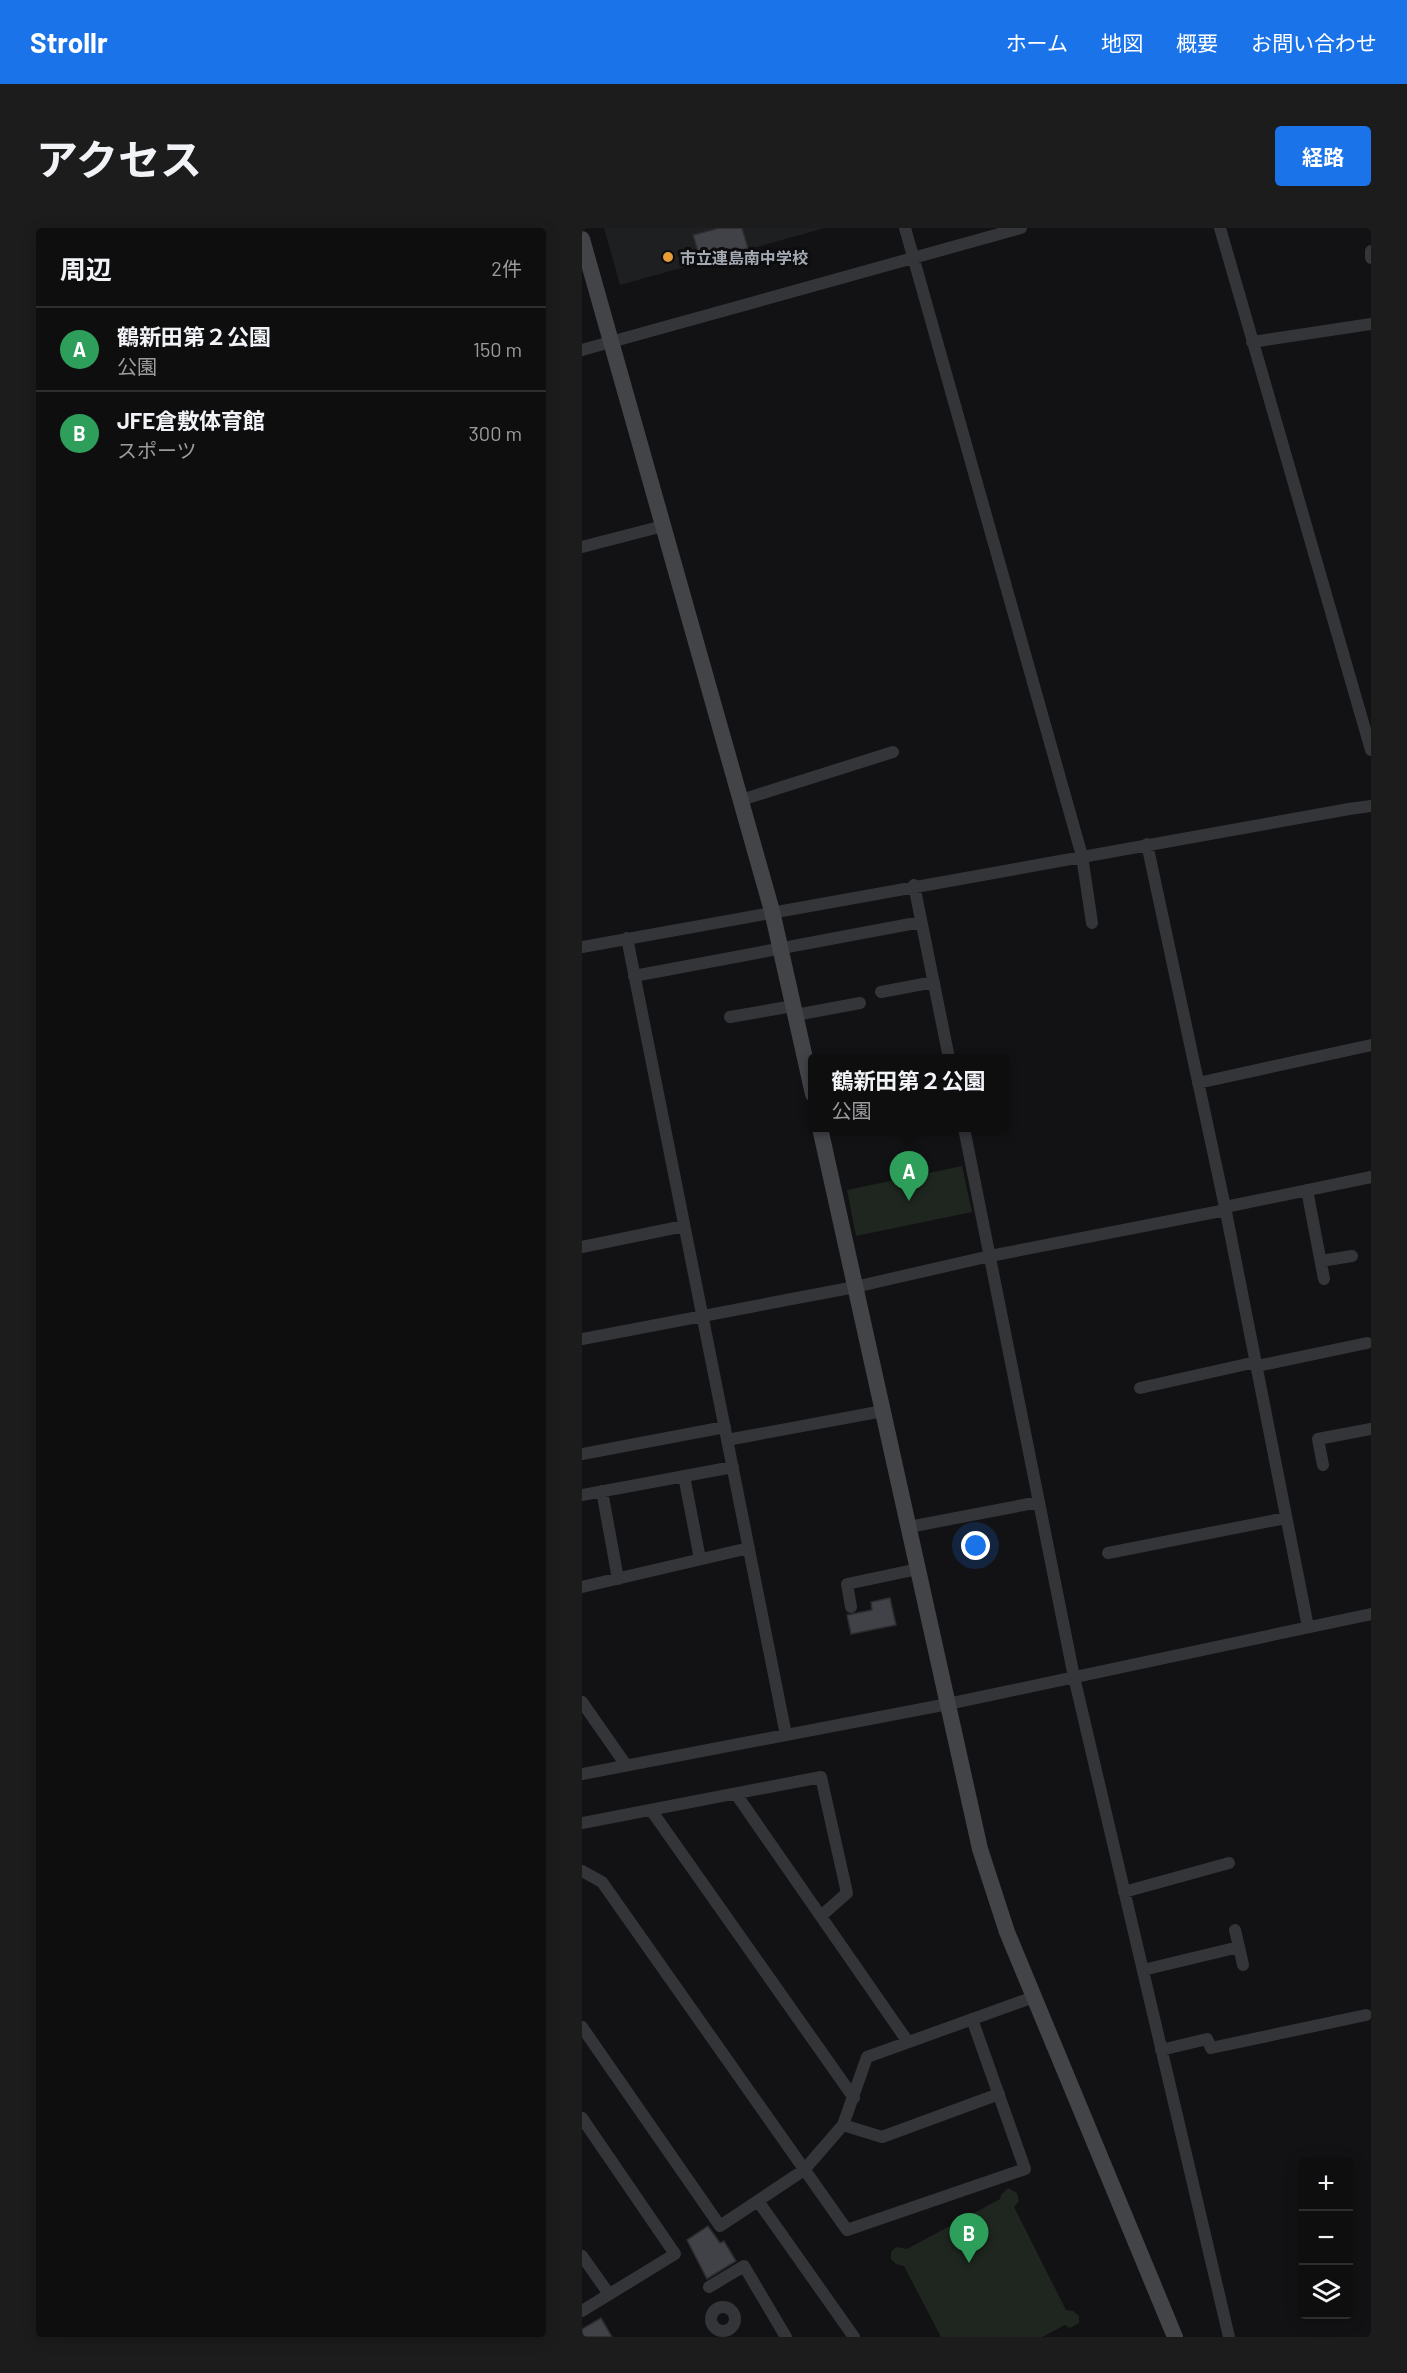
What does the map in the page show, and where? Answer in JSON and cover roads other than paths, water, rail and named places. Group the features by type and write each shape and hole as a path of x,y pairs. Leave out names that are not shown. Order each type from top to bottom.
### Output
{"street":[{"path":"905,228 1082,856 1092,923"},
{"path":"582,350 1021,228"},
{"path":"1220,228 1371,750"},
{"path":"582,239 772,911 808,1073"},
{"path":"1371,251 1371,258"},
{"path":"1252,342 1371,324"},
{"path":"582,547 663,526"},
{"path":"741,800 893,752"},
{"path":"582,947 914,885 1371,806"},
{"path":"1147,844 1225,1208 1308,1627"},
{"path":"914,885 949,1054"},
{"path":"634,976 921,922"},
{"path":"627,938 786,1735"},
{"path":"881,992 934,982"},
{"path":"730,1017 860,1003"},
{"path":"1198,1083 1371,1045"},
{"path":"821,1132 980,1849 1007,1932 1175,2337"},
{"path":"965,1132 1074,1677 1229,2337"},
{"path":"582,1339 855,1287 990,1256 1371,1177"},
{"path":"1307,1190 1324,1279"},
{"path":"582,1247 684,1226"},
{"path":"1321,1261 1352,1256"},
{"path":"1140,1388 1367,1343"},
{"path":"582,1454 883,1411"},
{"path":"1323,1465 1318,1439 1371,1429"},
{"path":"582,1495 733,1467"},
{"path":"684,1476 700,1559"},
{"path":"602,1491 618,1579"},
{"path":"909,1527 1039,1502"},
{"path":"1108,1553 1286,1518"},
{"path":"582,1587 748,1548"},
{"path":"851,1607 847,1584 918,1569"},
{"path":"582,1774 948,1704 1371,1614"},
{"path":"582,1702 626,1766"},
{"path":"582,1823 821,1777 847,1893 821,1916"},
{"path":"736,1794 908,2042"},
{"path":"651,1810 854,2098"},
{"path":"1124,1892 1229,1863"},
{"path":"582,1871 602,1882 847,2230 1025,2169 972,2019"},
{"path":"1235,1930 1243,1965"},
{"path":"1143,1970 1239,1947"},
{"path":"582,2027 720,2226 804,2170 843,2125 867,2057 1034,1997"},
{"path":"1161,2050 1207,2039 1211,2048 1366,2015"},
{"path":"843,2125 882,2138 999,2094"},
{"path":"582,2118 675,2254 582,2311"},
{"path":"758,2201 854,2337"},
{"path":"582,2256 609,2294"},
{"path":"709,2286 744,2266 786,2337"}],"place":[{"name":"市立連島南中学校","path":"668,257"},
{"name":"鶴新田第２公園","path":"909,1201"},
{"name":"JFE倉敷体育館","path":"969,2263"}]}
